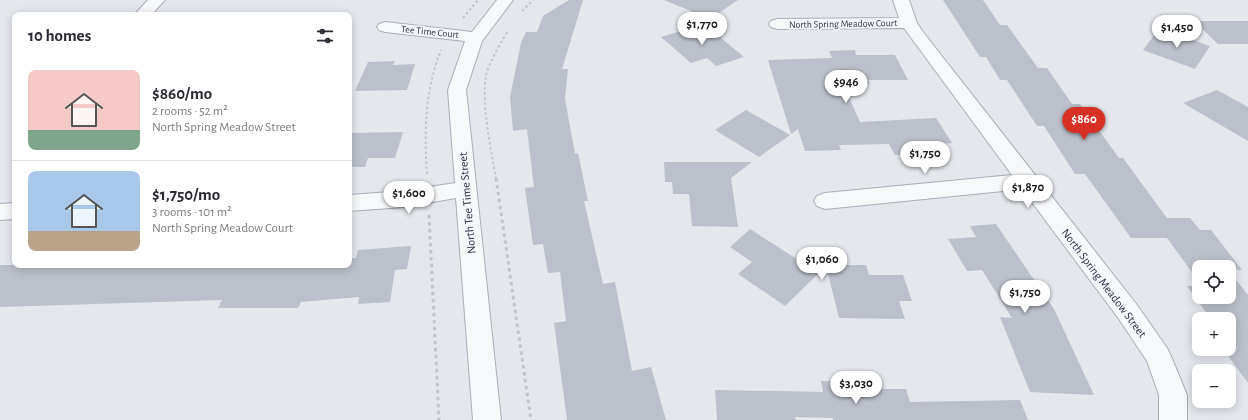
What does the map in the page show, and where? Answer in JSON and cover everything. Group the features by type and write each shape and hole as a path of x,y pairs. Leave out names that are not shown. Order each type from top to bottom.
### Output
{"street":[{"path":"145,12 157,0"},
{"name":"North Spring Meadow Street","path":"900,0 908,23 1128,312 1158,356 1173,395 1173,420"},
{"name":"North Tee Time Street","path":"487,420 457,90 476,37 512,7"},
{"name":"North Spring Meadow Court","path":"777,24 908,23"},
{"name":"Tee Time Court","path":"385,27 476,37"},
{"path":"825,201 1028,182"},
{"path":"352,203 404,199 465,189"},
{"path":"0,212 12,211"}],"path":[{"path":"512,7 533,0"},
{"path":"511,26 502,38 486,74 485,104 531,420"}],"building":[{"path":"569,0 583,0 562,69 568,69 565,99 575,154 578,153 588,201 584,201 603,284 615,282 632,371 651,367 666,420 567,420 554,323 566,321 560,272 548,273 543,244 533,245 525,188 534,187 527,129 513,131 510,97 521,43 526,32 537,32 543,16"},
{"path":"664,0 738,0 710,19"},
{"path":"943,0 983,0 1000,25 1007,25 1038,68 1047,68 1072,104 1080,104 1119,158 1123,158 1167,218 1190,218 1200,230 1211,230 1234,260 1192,260 1192,272 1167,238 1131,238 1085,174 1075,174 1044,126 1037,126 1007,80 1000,80 986,57 980,57"},
{"path":"1194,21 1248,21 1248,44 1218,44"},
{"path":"704,24 744,57 716,66 707,58 691,63 661,37"},
{"path":"1159,29 1210,46 1195,69 1143,50"},
{"path":"855,50 856,55 895,55 908,80 868,80 870,84 843,84 860,122 936,118 952,143 924,145 928,153 895,155 889,144 839,145 841,150 805,151 798,129 791,134 768,60 832,58 829,51"},
{"path":"395,61 393,65 415,64 407,90 355,91 368,62"},
{"path":"1217,90 1248,107 1248,141 1183,103"},
{"path":"746,110 790,135 759,157 715,130"},
{"path":"403,132 395,158 368,158 365,167 352,167 352,133"},
{"path":"664,162 752,162 731,178 738,227 692,226 689,194 673,194 672,182 665,182"},
{"path":"996,224 1054,309 1094,395 1030,392 1000,317 1012,318 982,270 967,271 948,239 976,237 970,226"},
{"path":"750,229 806,265 866,265 869,275 903,275 912,301 899,301 905,319 839,318 826,266 785,306 738,274 752,262 730,247"},
{"path":"411,246 407,269 395,270 390,302 358,304 359,297 301,302 298,308 218,308 222,300 0,307 0,265 12,265 12,268 352,268 352,258 356,258 358,250"},
{"path":"1236,262 1242,270 1236,270"},
{"path":"1236,280 1248,295 1248,383 1236,367 1236,364 1234,364 1228,356 1236,356 1236,312 1206,312 1200,304 1236,304"},
{"path":"1187,286 1192,286 1192,293"},
{"path":"821,381 871,382 872,389 906,389 910,402 1020,400 1028,420 833,420 833,418 795,417 796,420 717,420 715,390 823,392"}]}
